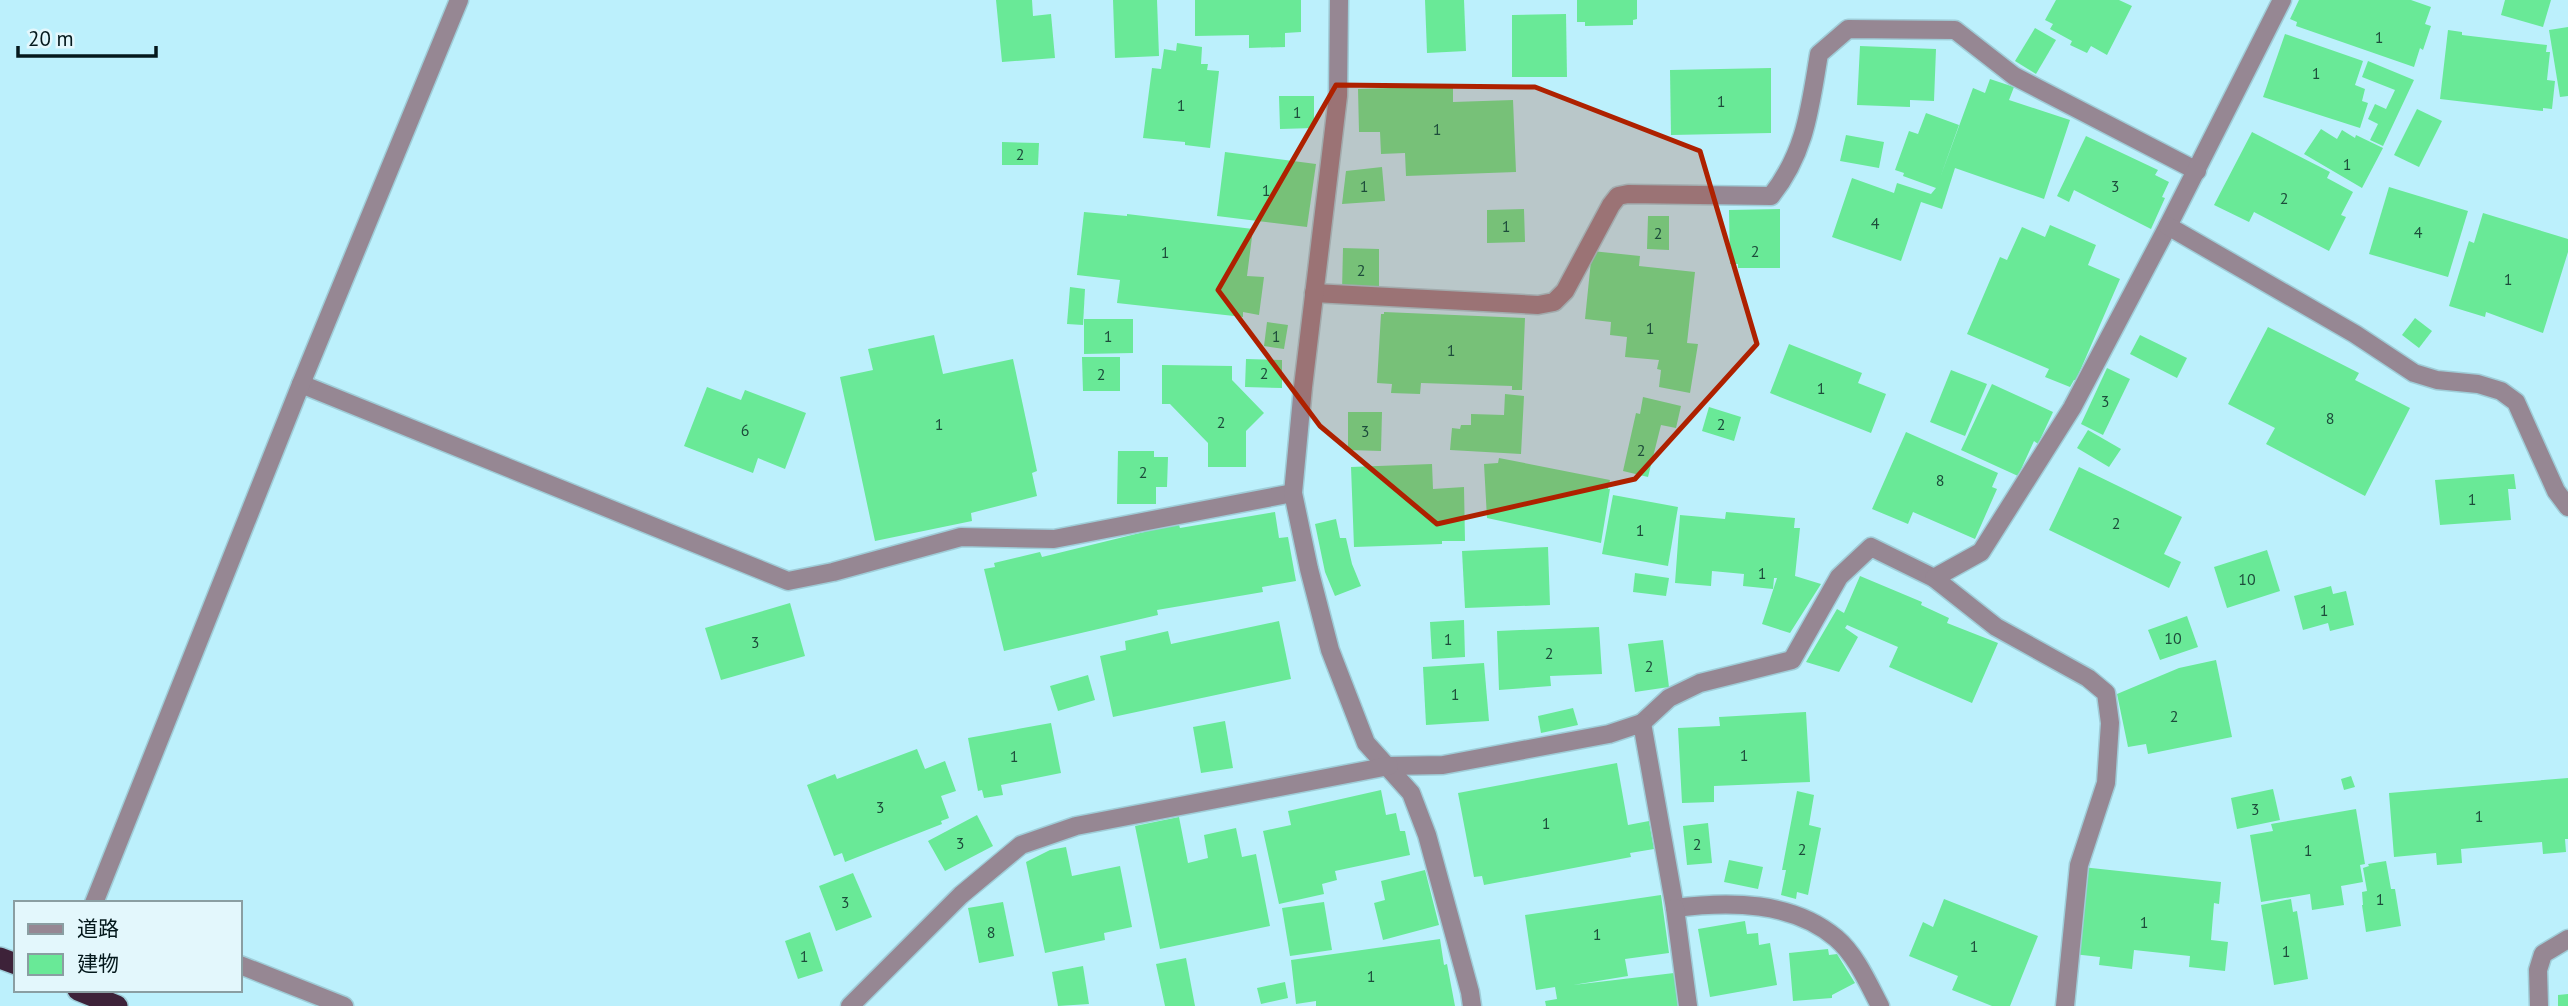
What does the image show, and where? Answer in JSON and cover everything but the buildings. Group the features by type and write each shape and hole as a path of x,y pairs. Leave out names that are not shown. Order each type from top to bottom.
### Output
{"highway":[{"path":"83,992 117,1006"}],"street":[{"path":"95,901 458,0"},
{"path":"1339,0 1338,96 1293,492 1309,569 1331,650 1366,743 1411,793 1427,835 1472,1006"},
{"path":"1934,578 1981,552 2072,408 2197,170 2282,0"},
{"path":"1314,293 1538,305 1554,302 1565,291 1611,205 1618,197 1628,194 1771,196 1793,164 1807,129 1819,54 1849,29 1955,30 2014,76 2197,170"},
{"path":"2168,226 2355,334 2414,373 2437,380 2478,384 2501,391 2516,402 2556,491 2568,507"},
{"path":"301,384 788,581 833,572 961,537 1054,539 1293,492"},
{"path":"850,1006 961,895 1021,845 1076,826 1389,766 1443,765 1609,734 1642,723 1669,698 1700,683 1792,660 1839,577 1871,547 1934,578 1996,627 2088,678 2106,693 2110,723 2106,783 2079,865 2064,1006"},
{"path":"1642,723 1675,908 1688,1006"},
{"path":"1675,908 1703,905 1772,908 1806,918 1837,939 1863,972 1880,1006"},
{"path":"2539,1006 2538,970 2543,954 2568,939"},
{"path":"242,966 345,1006"}],"highlighted area":[{"path":"1336,85 1535,87 1700,151 1757,344 1635,479 1437,524 1320,426 1218,290"}]}
